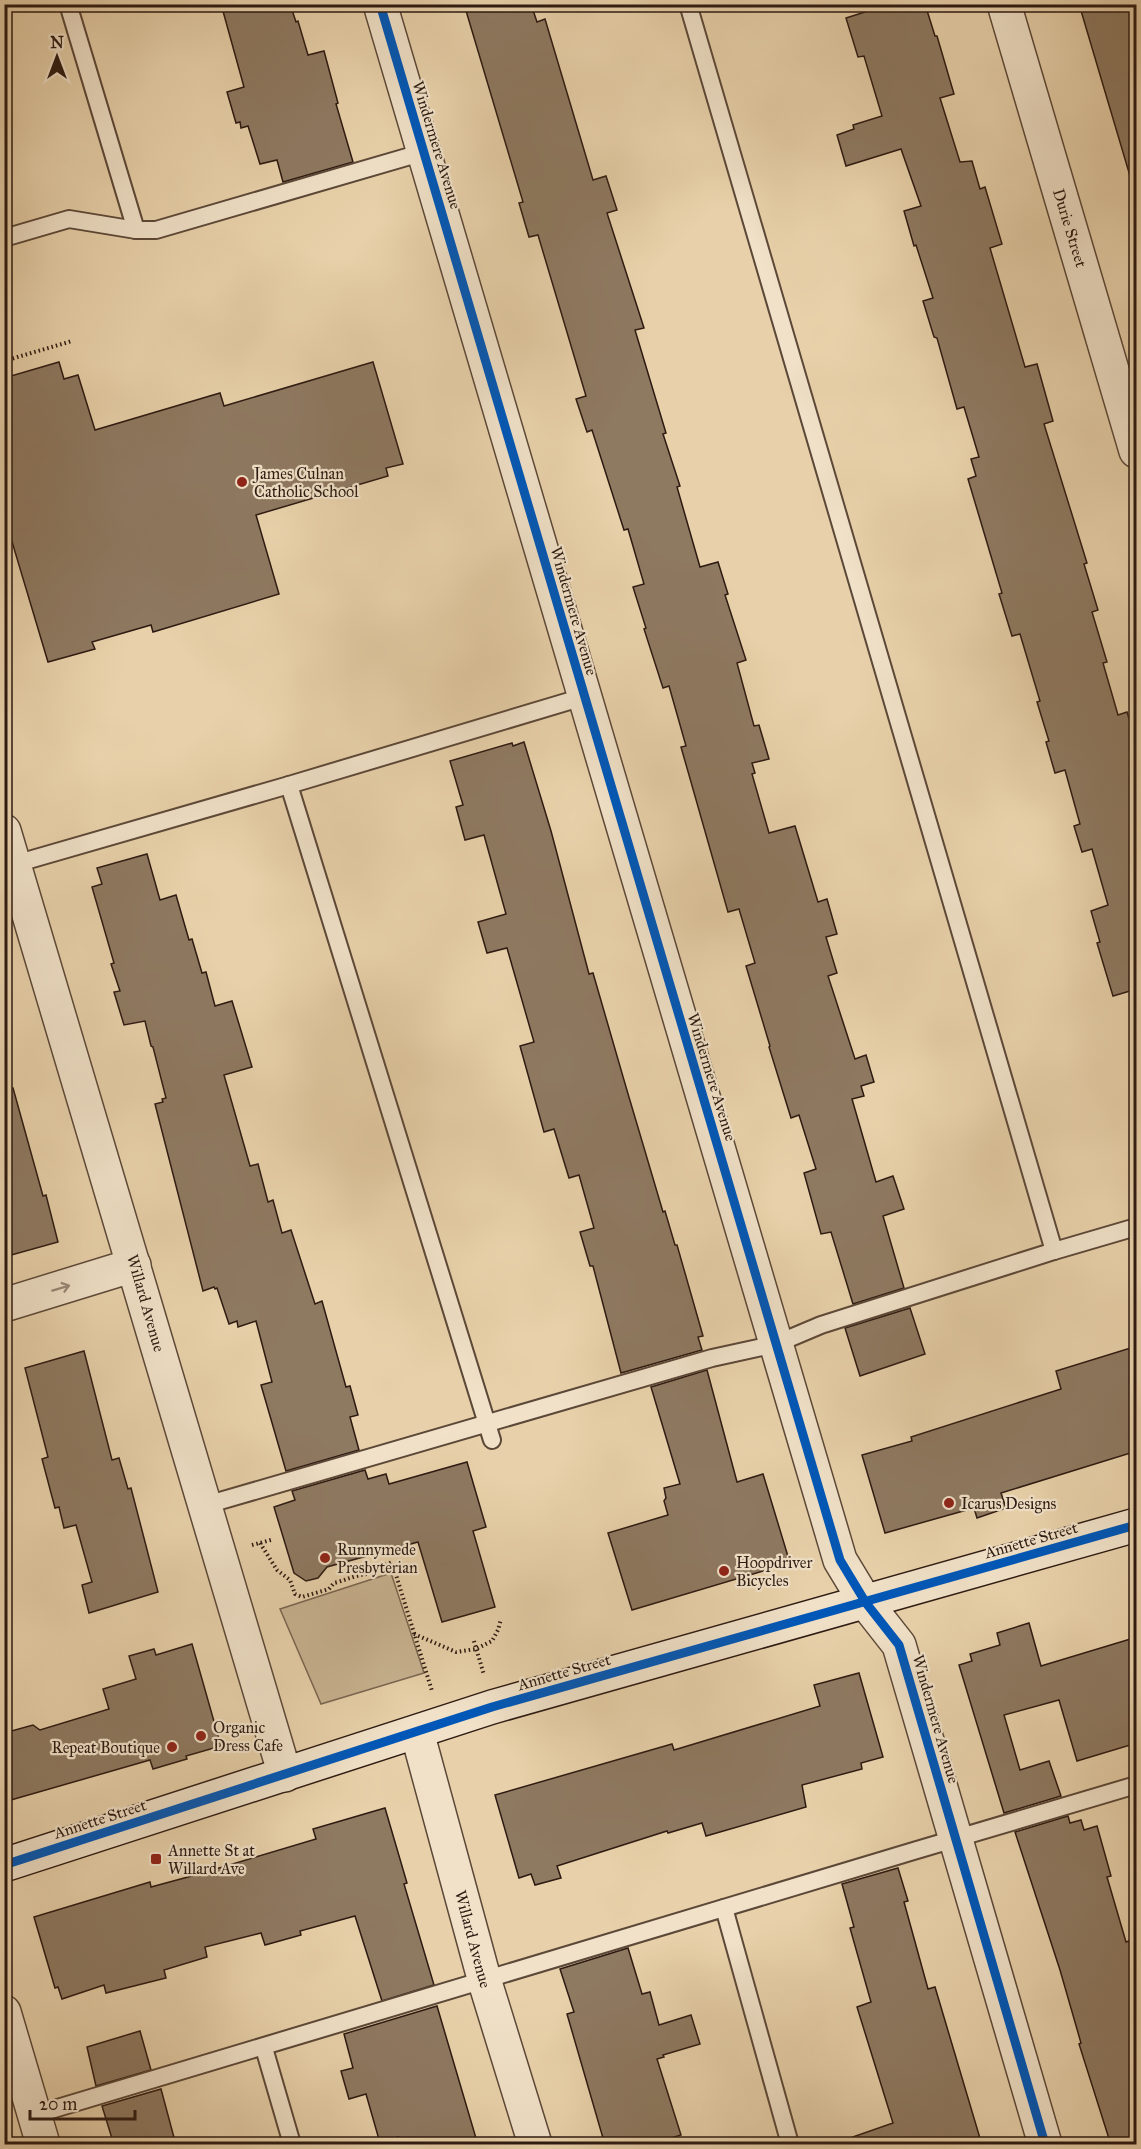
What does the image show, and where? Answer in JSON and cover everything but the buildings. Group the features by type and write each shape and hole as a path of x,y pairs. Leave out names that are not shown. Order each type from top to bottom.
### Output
{"street":[{"name":"Windermere Avenue","path":"380,4 840,1560 866,1603 899,1645 1045,2145"},
{"name":"Durie Street","path":"1004,4 1137,451"},
{"name":"Willard Avenue","path":"4,831 285,1775"},
{"path":"4,1305 134,1265"},
{"name":"Annette Street","path":"4,1865 492,1707 1137,1525"},
{"name":"Willard Avenue","path":"417,1732 485,1982 535,2145"},
{"path":"4,2012 38,2130"}],"lane":[{"path":"68,4 136,230"},
{"path":"688,4 1054,1251"},
{"path":"4,238 69,219 136,230 156,230 424,152"},
{"path":"15,864 289,786 583,697"},
{"path":"289,786 490,1432"},
{"path":"206,1505 490,1432 712,1358 776,1344 821,1325 1137,1227"},
{"path":"38,2130 264,2048 1137,1785"},
{"path":"724,1908 790,2145"},
{"path":"264,2048 292,2145"}],"path":[{"path":"4,361 72,341"},
{"path":"246,1546 272,1540"},
{"path":"260,1543 277,1570 290,1580 295,1594 302,1597 329,1589 334,1582 349,1580 358,1574 370,1574 392,1562 432,1692"},
{"path":"414,1633 456,1652 476,1649 492,1641 501,1619"},
{"path":"474,1641 484,1676"}],"shaded area":[{"path":"391,1573 424,1673 321,1704 280,1609"}],"cycle path":[{"path":"380,4 840,1560 866,1603 899,1645 1045,2144"},
{"path":"4,1865 492,1707 1136,1525"}],"place":[{"name":"James Culnan Catholic School","path":"242,482"},
{"name":"Icarus Designs","path":"949,1503"},
{"name":"Runnymede Presbyterian","path":"325,1558"},
{"name":"Hoopdriver Bicycles","path":"724,1571"},
{"name":"Organic Dress Cafe","path":"201,1736"},
{"name":"Repeat Boutique","path":"172,1747"},
{"name":"Annette St at Willard Ave","path":"156,1859"}]}
